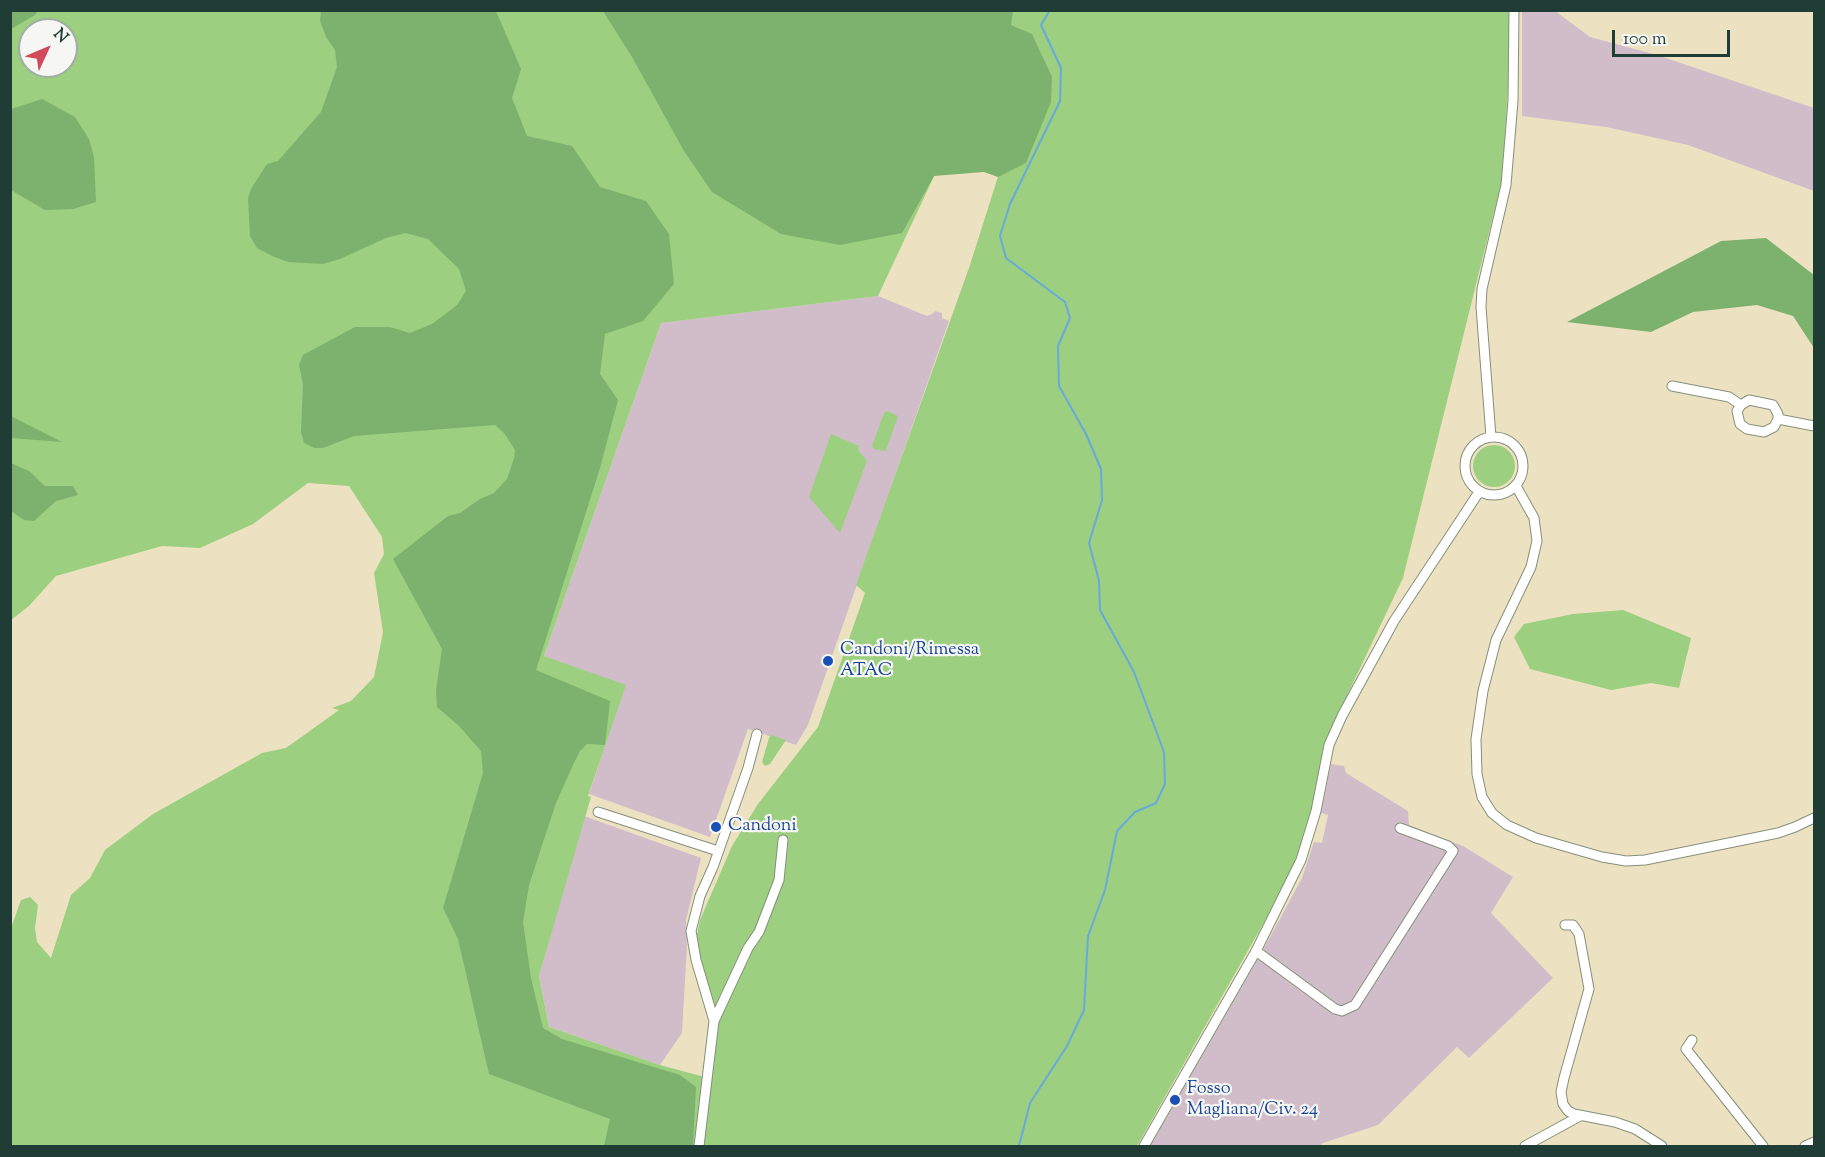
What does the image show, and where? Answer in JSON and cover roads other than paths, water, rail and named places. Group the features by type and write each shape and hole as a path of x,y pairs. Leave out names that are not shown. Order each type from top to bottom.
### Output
{"street":[{"path":"1491,437 1481,307 1482,289 1506,185 1513,100 1514,10"},
{"path":"1672,386 1729,397 1741,405"},
{"path":"1753,400 1770,403 1776,409 1778,419 1774,427 1764,432 1747,429 1738,419 1737,411 1741,405 1753,400"},
{"path":"1778,419 1815,426"},
{"path":"1491,437 1512,442 1522,458 1523,468 1516,486 1500,495 1487,495 1471,485 1465,470 1466,460 1474,445 1491,437"},
{"path":"1516,486 1533,514 1537,541 1531,567 1496,640 1483,690 1476,739 1476,758 1479,789 1488,809 1507,825 1526,835 1602,857 1626,861 1645,860 1771,834 1815,818"},
{"path":"1144,1146 1256,951 1301,860 1316,811 1329,745 1342,716 1394,621 1479,492"},
{"path":"714,1021 696,960 691,931 700,896 748,768 757,734"},
{"path":"598,812 718,851"},
{"path":"1256,951 1335,1009 1342,1011 1355,1005 1454,851 1448,846 1400,828"},
{"path":"699,1146 714,1021 748,948 759,932 779,880 783,840"},
{"path":"1565,925 1573,925 1577,929 1589,989 1561,1092 1566,1108 1580,1116 1629,1127 1662,1146"},
{"path":"1692,1040 1686,1049 1763,1146"},
{"path":"1525,1146 1580,1116"},
{"path":"1805,1146 1815,1142"}],"waterway":[{"path":"1019,1146 1030,1103 1067,1046 1084,1010 1088,936 1105,890 1117,831 1135,812 1156,803 1165,784 1164,752 1134,672 1100,610 1099,581 1089,543 1102,500 1101,469 1086,434 1059,386 1058,346 1070,318 1065,302 1006,258 1000,236 1010,204 1060,101 1061,68 1041,25 1050,10"}],"place":[{"name":"Candoni/Rimessa ATAC","path":"828,661"},
{"name":"Candoni","path":"716,827"},
{"name":"Fosso Magliana/Civ. 24","path":"1175,1100"}]}
